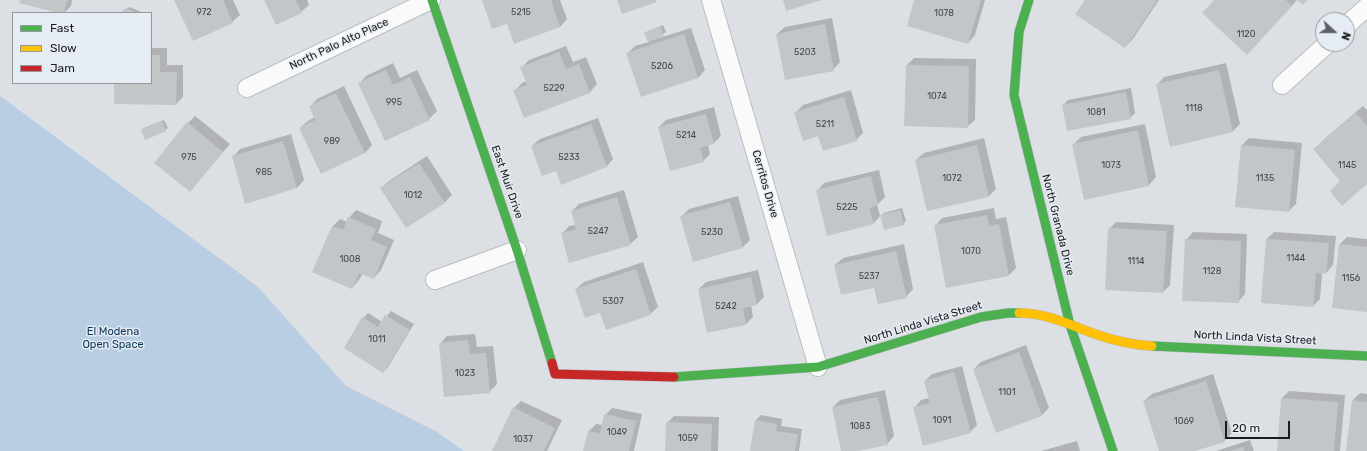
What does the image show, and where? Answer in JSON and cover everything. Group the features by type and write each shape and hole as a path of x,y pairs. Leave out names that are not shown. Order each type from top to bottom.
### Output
{"street":[{"name":"North Palo Alto Place","path":"247,88 431,0"},
{"name":"East Muir Drive","path":"431,0 517,250 555,374"},
{"name":"Cerritos Drive","path":"711,0 818,367"},
{"name":"North Granada Drive","path":"1029,0 1019,32 1014,95 1070,325 1113,451"},
{"path":"1355,18 1367,7"},
{"path":"1282,85 1318,52"},
{"path":"435,280 517,250"},
{"name":"North Linda Vista Street","path":"555,374 682,377 818,367 981,317 1008,313 1033,313 1051,317 1097,335 1141,344 1367,356"}],"green space":[{"name":"El Modena Open Space","path":"0,96 258,287 346,386 437,432 464,451 0,451"}],"building":[{"path":"20,0 67,0 64,12 54,12 19,3"},
{"path":"174,0 223,0 233,23 193,41"},
{"path":"264,0 296,0 302,13 276,25"},
{"path":"482,0 551,0 560,27 514,44 507,24 492,29"},
{"path":"617,0 656,0 657,2 622,14"},
{"path":"783,0 822,0 786,11"},
{"path":"914,0 981,0 968,44 907,26"},
{"path":"1085,0 1157,1 1125,48 1075,14"},
{"path":"1214,0 1286,0 1292,6 1247,55 1202,13"},
{"path":"1297,0 1307,0 1303,5"},
{"path":"127,9 134,12 122,12"},
{"path":"825,24 834,71 785,80 776,34"},
{"path":"660,26 664,36 648,42 644,33"},
{"path":"684,34 698,78 641,97 626,53"},
{"path":"559,52 566,69 579,64 590,93 524,118 513,90 527,85 520,67"},
{"path":"152,55 160,55 160,72 177,72 176,105 114,104 114,84 152,84"},
{"path":"906,65 969,66 968,128 904,126"},
{"path":"386,70 393,85 410,77 430,120 385,141 358,83"},
{"path":"1219,70 1233,132 1170,147 1156,84"},
{"path":"1126,92 1131,119 1067,131 1062,105"},
{"path":"336,93 365,153 321,174 299,128 315,120 309,106"},
{"path":"844,97 857,141 823,151 818,136 803,141 794,112"},
{"path":"1356,113 1367,126 1367,184 1342,206 1330,191 1340,181 1313,149"},
{"path":"706,114 714,144 700,148 704,162 670,171 658,127"},
{"path":"162,121 166,131 145,140 141,130"},
{"path":"187,122 223,152 190,192 154,163"},
{"path":"591,124 607,167 561,185 556,171 542,176 531,146"},
{"path":"1138,130 1149,186 1084,200 1072,144"},
{"path":"283,141 297,188 245,204 232,156"},
{"path":"977,145 989,197 927,211 915,160"},
{"path":"1241,145 1295,150 1289,212 1235,207"},
{"path":"419,163 445,203 406,228 380,188"},
{"path":"871,176 878,205 869,208 874,224 827,236 816,190"},
{"path":"617,197 631,245 569,263 561,233 576,229 571,211"},
{"path":"730,202 743,248 693,262 680,216"},
{"path":"900,210 904,225 884,230 880,215"},
{"path":"987,215 989,226 999,224 1009,276 946,288 934,225"},
{"path":"348,217 376,229 371,240 387,247 374,279 359,273 352,289 312,272 332,226 343,230"},
{"path":"1108,228 1167,231 1163,293 1105,290"},
{"path":"1185,239 1241,241 1239,303 1182,301"},
{"path":"1266,239 1329,243 1326,274 1316,273 1313,307 1261,303"},
{"path":"1339,244 1367,247 1367,312 1332,308"},
{"path":"896,251 907,298 878,304 874,288 841,295 834,265"},
{"path":"636,269 651,315 606,330 600,313 585,318 575,289"},
{"path":"751,277 757,305 743,308 746,325 707,333 698,289"},
{"path":"385,315 410,330 383,373 344,348 362,317 378,327"},
{"path":"468,340 470,354 486,353 490,393 444,397 439,343"},
{"path":"1019,352 1042,416 996,433 973,369"},
{"path":"954,372 971,433 923,446 913,407 930,403 924,381"},
{"path":"1206,381 1225,442 1195,451 1159,451 1143,401"},
{"path":"878,397 888,445 858,451 841,451 832,407"},
{"path":"1281,398 1338,402 1334,451 1277,451"},
{"path":"1352,400 1367,402 1367,451 1346,451"},
{"path":"513,407 555,428 544,451 492,451"},
{"path":"604,414 636,421 629,451 583,451 588,431 600,433"},
{"path":"755,420 777,424 776,431 798,434 795,451 750,451"},
{"path":"666,422 712,424 711,451 665,451"},
{"path":"1243,447 1244,451 1230,451"}],"traffic: fast":[{"path":"432,0 517,250 552,363"},
{"path":"1029,0 1019,32 1014,95 1070,325 1113,451"},
{"path":"674,377 818,367 981,317 1019,313"},
{"path":"1152,346 1367,356"}],"traffic: slow":[{"path":"1019,313 1049,317 1109,338 1152,346"}],"traffic: jam":[{"path":"552,363 555,374 674,377"}]}
